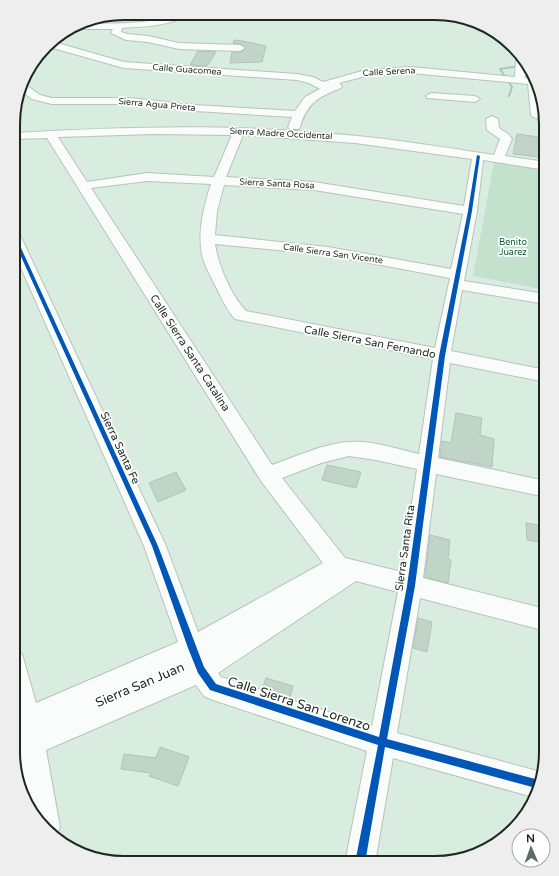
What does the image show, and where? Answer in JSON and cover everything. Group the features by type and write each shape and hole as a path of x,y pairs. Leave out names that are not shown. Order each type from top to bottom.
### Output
{"street":[{"path":"88,27 117,26 169,20"},
{"path":"117,26 117,34 167,44 179,46 240,48"},
{"name":"Calle Guacomea","path":"55,46 124,65 298,77 314,80 324,87"},
{"path":"469,62 474,85 474,112"},
{"path":"520,80 521,65"},
{"name":"Calle Serena","path":"297,114 304,104 324,87 371,76 433,73 474,85 520,80 530,81"},
{"path":"431,96 474,85"},
{"name":"Sierra Agua Prieta","path":"26,90 36,97 52,101 130,101 196,108 297,114"},
{"path":"536,99 536,112 539,115"},
{"path":"293,134 297,114"},
{"path":"492,119 493,130 504,136 506,139 498,159"},
{"name":"Sierra Madre Occidental","path":"20,136 132,130 239,131 293,134 354,139 539,165"},
{"path":"208,239 208,229 218,180 239,131"},
{"path":"20,140 43,134"},
{"name":"Calle Sierra Santa Catalina","path":"43,134 83,186 268,475 345,569"},
{"name":"Sierra Santa Rita","path":"361,856 411,586 442,356 470,211 478,156"},
{"name":"Sierra Santa Rosa","path":"83,186 136,178 218,180 334,188 470,211"},
{"name":"Calle Sierra San Vicente","path":"208,239 328,251 539,297"},
{"name":"Calle Sierra San Fernando","path":"208,239 211,261 217,275 235,309 241,315 539,375"},
{"name":"Sierra Santa Fe","path":"20,250 155,546 196,659"},
{"path":"268,475 318,456 349,449 376,452 539,487"},
{"path":"345,569 539,618"},
{"name":"Sierra San Juan","path":"30,731 196,659 345,569"},
{"name":"Calle Sierra San Lorenzo","path":"196,659 213,687 382,742 534,783"},
{"path":"20,692 30,731 45,820"}],"green space":[{"name":"Benito Juarez","path":"494,162 539,169 539,289 473,276"}],"building":[{"path":"234,40 266,46 262,62 230,63 232,52 240,52 246,49 241,44 233,43"},
{"path":"198,51 216,52 207,66 190,65"},
{"path":"517,134 539,137 539,157 513,154"},
{"path":"456,413 482,418 480,435 494,439 492,467 440,457 442,441 451,443"},
{"path":"327,465 361,472 356,488 322,480"},
{"path":"176,472 186,490 158,502 149,483"},
{"path":"526,523 539,525 539,542 527,540"},
{"path":"430,535 450,540 448,559 451,560 448,583 425,577"},
{"path":"418,618 432,622 427,652 413,648"},
{"path":"266,678 293,686 290,698 262,689"},
{"path":"160,747 189,757 178,786 149,776 151,773 121,769 124,754 156,758"}],"waterway":[{"path":"509,96 512,87 500,69 521,66"}],"cycle path":[{"path":"361,856 411,586 442,356 470,211 478,156"},
{"path":"20,250 155,546 201,670 213,687 381,742 534,783"}]}
